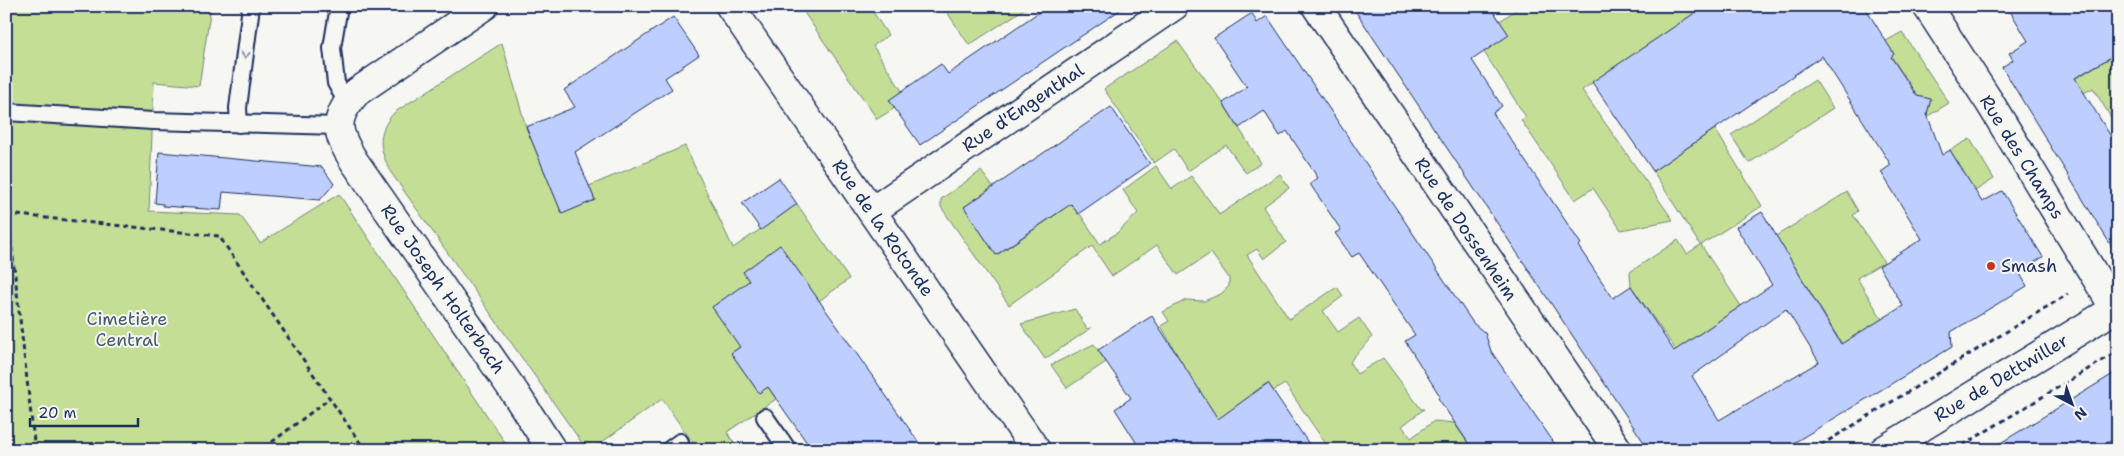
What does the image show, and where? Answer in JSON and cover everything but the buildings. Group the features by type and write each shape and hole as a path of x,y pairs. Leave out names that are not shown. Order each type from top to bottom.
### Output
{"street":[{"path":"343,114 369,82 455,15 484,6"},
{"name":"Rue de la Rotonde","path":"730,6 1036,450"},
{"name":"Rue d'Engenthal","path":"872,211 1174,6"},
{"name":"Rue de Dossenheim","path":"1316,6 1618,450"},
{"name":"Rue des Champs","path":"1927,6 1990,103 2116,308"},
{"name":"Rue Joseph Holterbach","path":"343,114 344,144 354,161 515,393 552,450"},
{"name":"Rue de Dettwiller","path":"1884,450 2116,308"}],"lane":[{"path":"239,124 238,108 251,6"},
{"path":"6,112 239,124 343,114 336,83 332,48 339,6"},
{"path":"765,417 788,450"}],"path":[{"path":"6,91 9,6"},
{"path":"6,137 8,214 35,450"},
{"path":"8,214 219,236 365,450"},
{"path":"1813,450 2096,277"},
{"path":"1955,450 2118,351"},
{"path":"256,450 264,448 329,399"}],"green space":[{"name":"Cimetière Central","path":"6,6 211,6 199,86 154,82 149,211 240,215 260,243 339,194 510,450 6,450"},
{"path":"804,6 869,6 888,35 873,46 902,91 895,108 877,119 801,8"},
{"path":"943,6 1029,6 969,45"},
{"path":"1490,6 1500,21 1521,6 1705,6 1582,90 1673,220 1621,230 1593,188 1575,200 1521,120 1526,117 1484,52"},
{"path":"1902,32 1949,103 1928,116 1929,107 1924,98 1918,97 1891,56 1886,41"},
{"path":"1177,41 1223,103 1261,163 1246,173 1226,145 1188,171 1174,149 1154,163 1104,89"},
{"path":"502,43 526,127 562,213 595,200 589,186 685,146 733,248 797,204 849,279 819,301 786,254 749,281 740,347 732,353 759,393 768,387 776,399 727,432 739,450 698,450 662,399 591,450 587,450 392,174 384,157 381,142 384,127 395,112"},
{"path":"2118,53 2118,129 2093,88 2077,97 2068,83"},
{"path":"1815,80 1833,108 1749,163 1731,135"},
{"path":"1715,129 1762,206 1701,245 1741,306 1676,350 1631,286 1630,272 1678,240 1687,254 1700,245 1653,171"},
{"path":"1970,139 1994,179 1975,191 1950,150"},
{"path":"1156,166 1172,189 1191,176 1219,215 1280,174 1289,188 1263,207 1286,242 1264,259 1257,249 1247,255 1289,319 1337,287 1343,296 1323,311 1338,332 1359,318 1372,337 1350,363 1357,374 1383,358 1421,409 1424,409 1402,426 1411,438 1434,421 1454,423 1473,450 1330,450 1285,384 1273,391 1267,383 1250,395 1256,404 1223,450 1183,365 1161,326 1169,321 1163,312 1186,300 1204,301 1221,294 1229,286 1229,278 1211,253 1178,275 1157,245 1112,276 1092,246 1009,305 941,207 941,199 981,171 993,187 964,207 997,255 1058,213 1064,190 1100,244 1117,233 1138,213 1123,190"},
{"path":"1847,192 1858,211 1853,215 1884,262 1857,278 1882,319 1842,344 1776,236"},
{"path":"1075,309 1087,329 1091,328 1045,359 1021,324"},
{"path":"1094,344 1106,362 1067,388 1051,365"}],"place":[{"name":"Smash","path":"1991,266"}]}
